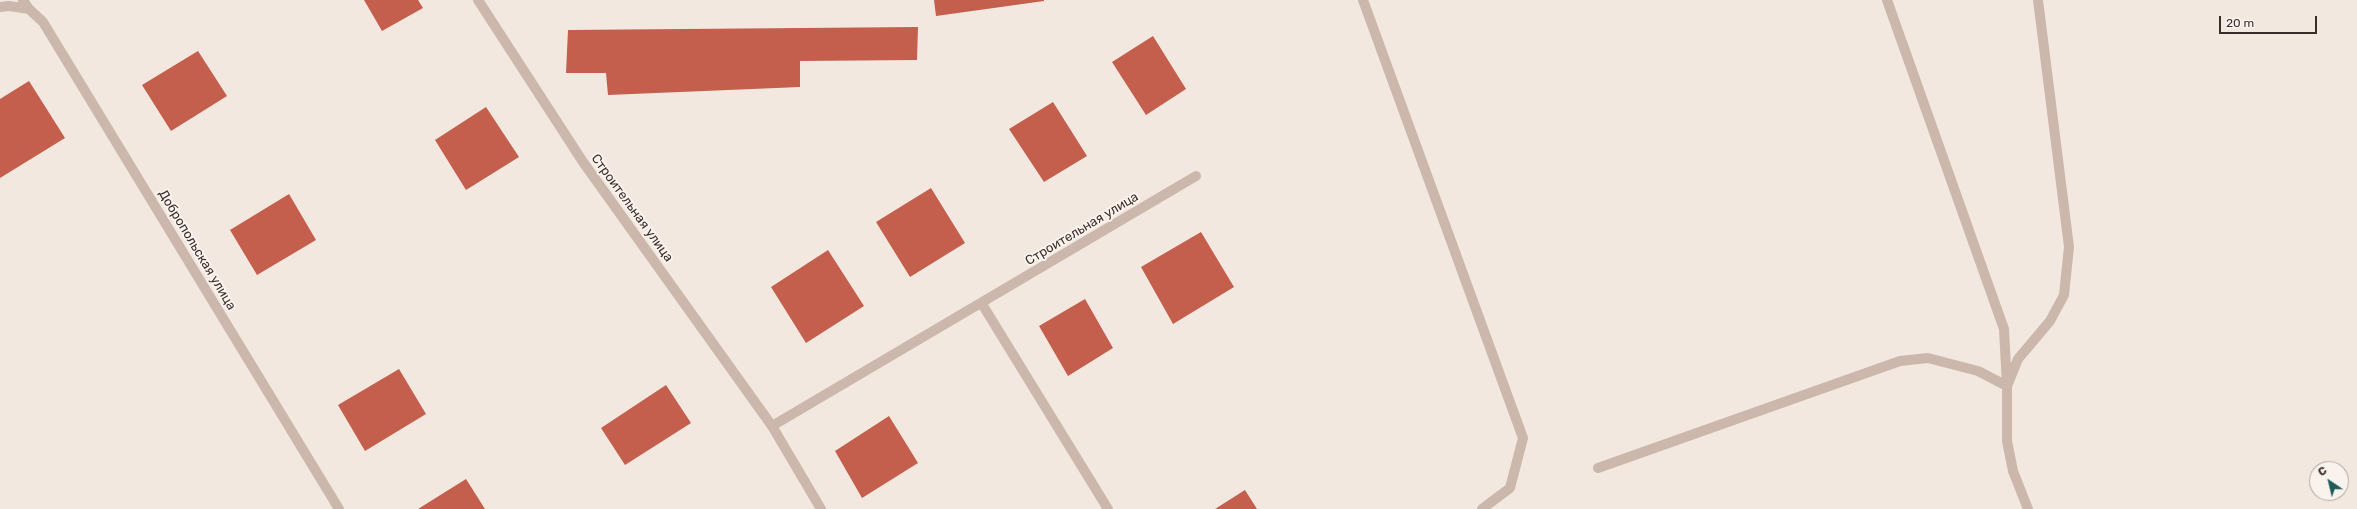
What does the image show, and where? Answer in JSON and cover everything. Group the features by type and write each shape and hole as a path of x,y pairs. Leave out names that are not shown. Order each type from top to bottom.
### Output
{"street":[{"name":"Добропольская улица","path":"23,0 29,9 43,22 339,509"},
{"name":"Строительная улица","path":"478,0 583,162 772,426 822,509"},
{"path":"1364,0 1523,438 1510,488 1482,509"},
{"path":"1886,0 2004,329 2007,440 2013,471 2028,509"},
{"path":"2006,386 2018,359 2050,322 2064,295 2069,247 2038,0"},
{"path":"0,7 9,6 29,9"},
{"name":"Строительная улица","path":"772,426 982,304 1196,176"},
{"path":"982,304 1108,509"},
{"path":"1598,468 1900,361 1928,358 1978,371 2006,386"}],"building":[{"path":"364,0 418,0 423,8 382,31"},
{"path":"934,0 1044,0 1044,1 936,16"},
{"path":"918,27 917,60 800,61 800,87 608,95 606,73 566,73 568,30"},
{"path":"1153,36 1186,89 1146,115 1112,62"},
{"path":"198,51 227,96 171,131 142,85"},
{"path":"29,81 65,138 0,178 0,99"},
{"path":"1053,102 1087,156 1044,182 1009,129"},
{"path":"486,107 519,157 466,190 435,140"},
{"path":"931,188 965,243 910,277 876,222"},
{"path":"289,194 316,240 257,275 230,230"},
{"path":"1201,232 1234,287 1173,324 1141,267"},
{"path":"828,250 864,306 806,343 771,287"},
{"path":"1085,299 1113,348 1068,376 1039,326"},
{"path":"399,369 426,414 365,451 338,405"},
{"path":"666,385 691,423 625,465 601,428"},
{"path":"889,416 918,463 862,498 835,451"},
{"path":"466,479 485,509 418,509"},
{"path":"1245,490 1257,509 1215,509"}]}
